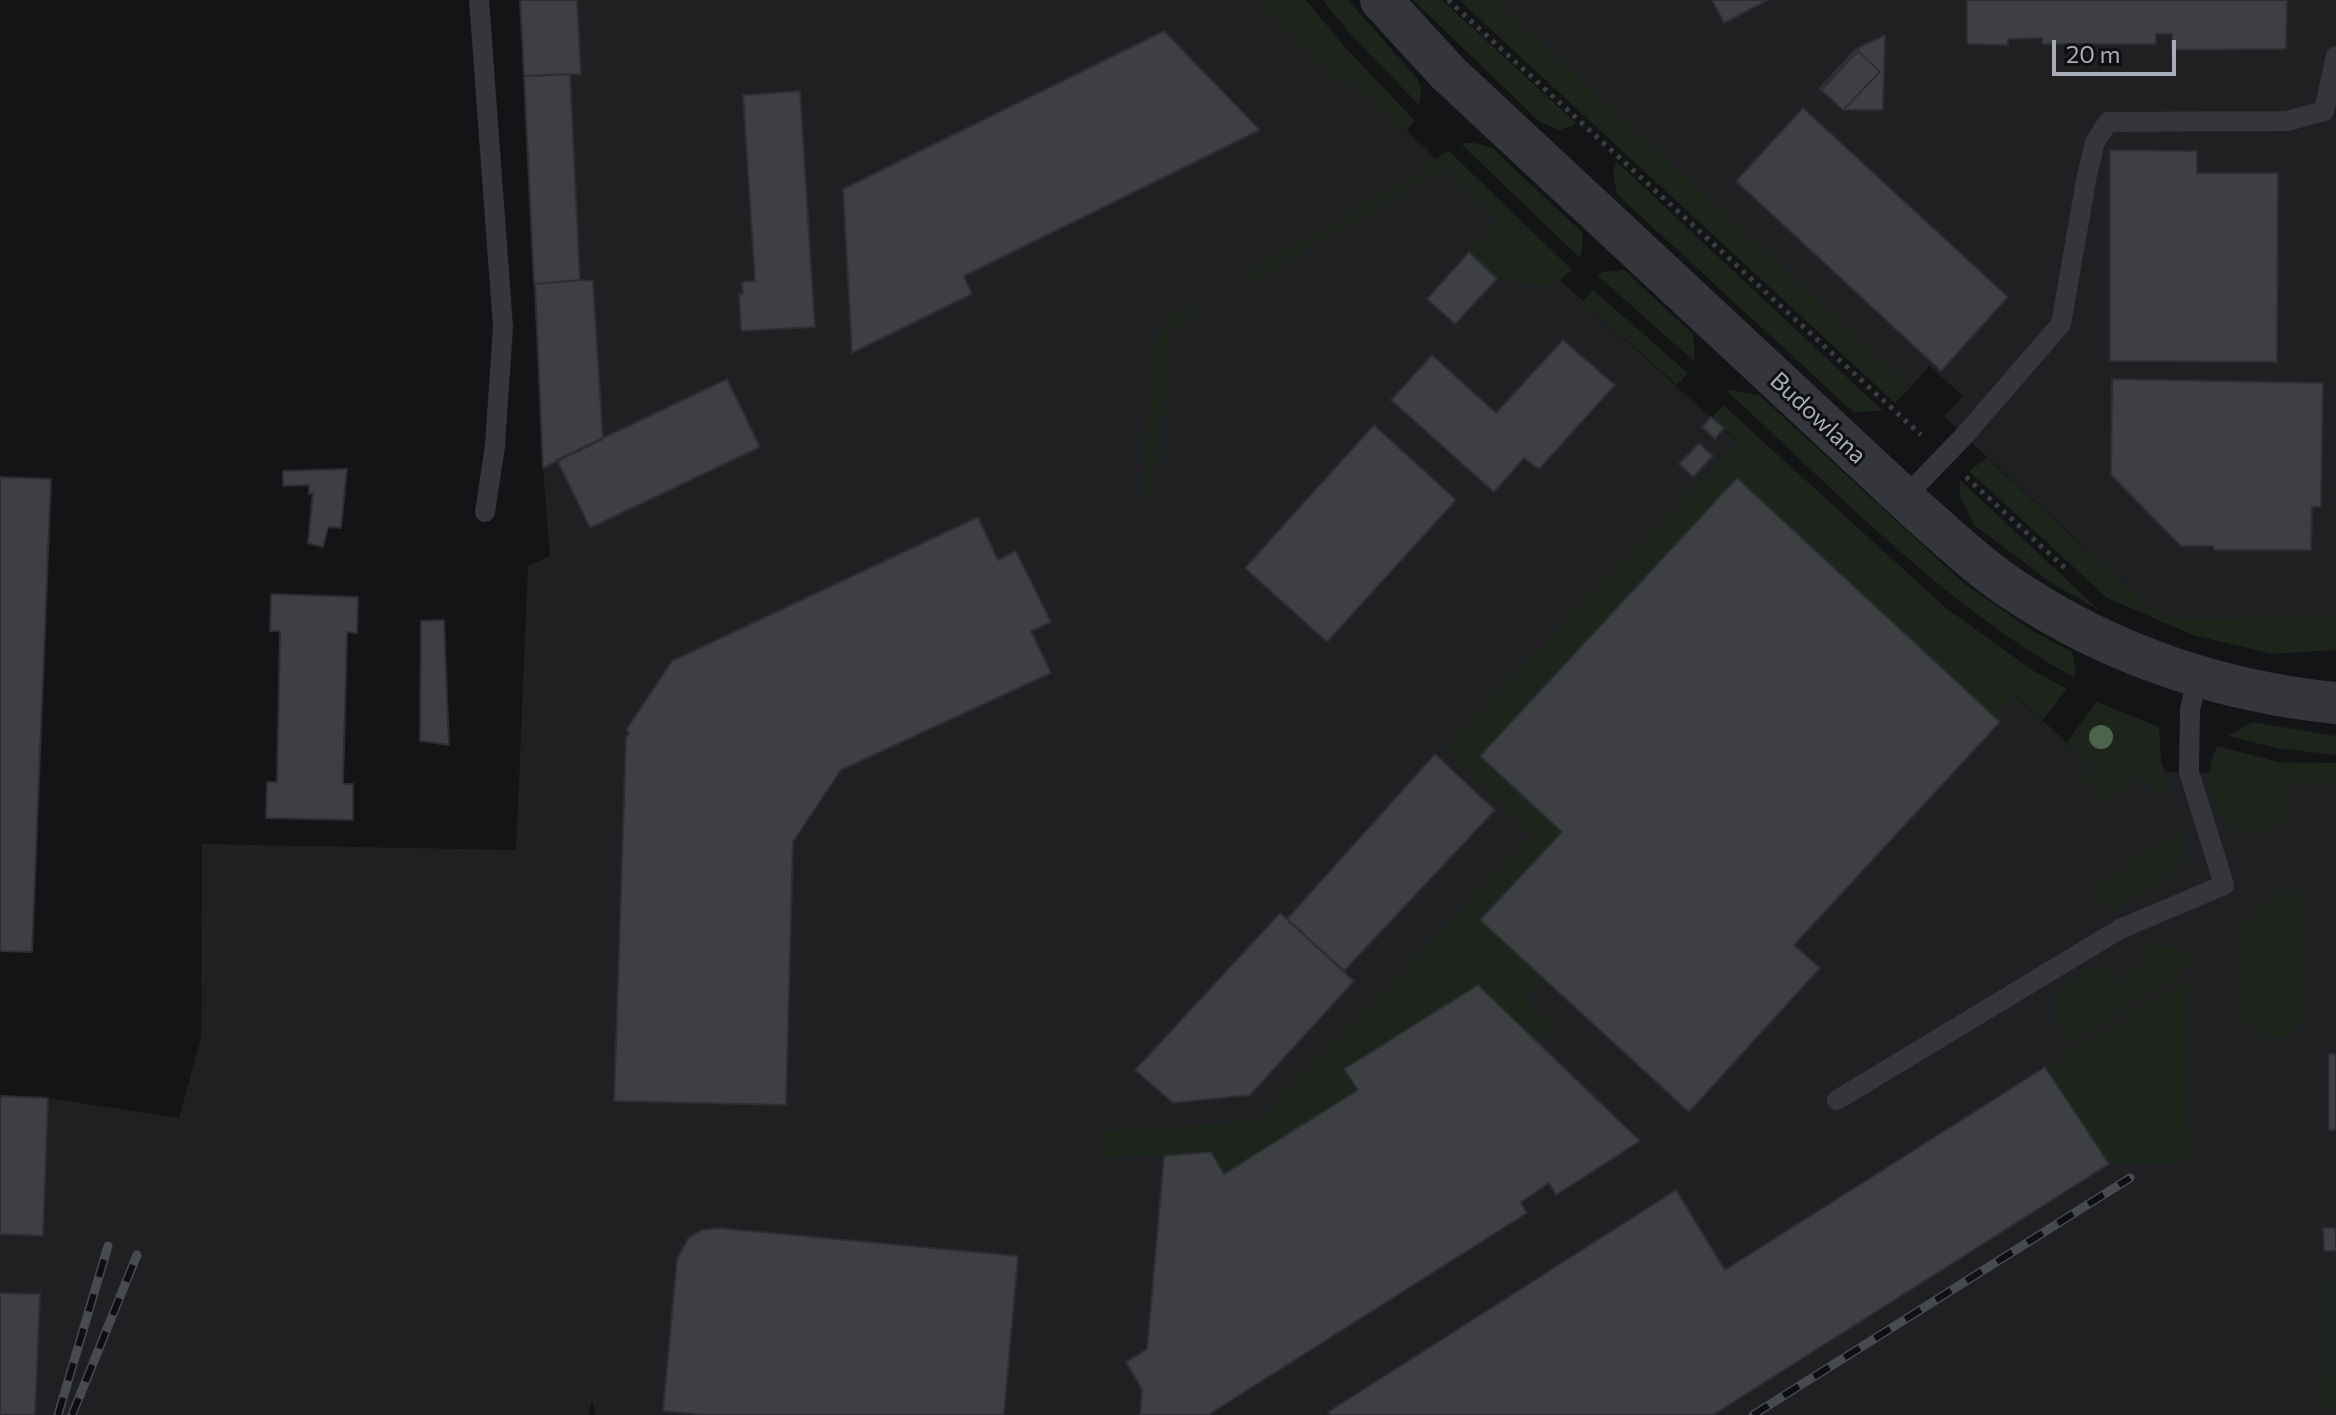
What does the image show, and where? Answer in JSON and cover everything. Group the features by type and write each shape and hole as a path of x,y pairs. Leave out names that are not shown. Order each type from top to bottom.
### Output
{"street":[{"name":"Budowlana","path":"1381,0 1448,73 1904,498 1967,555 2015,591 2069,624 2125,652 2256,691 2336,703"}],"lane":[{"path":"479,0 503,327 495,446 485,512"},
{"path":"1904,498 2061,324 2087,175 2095,142 2108,122 2287,121 2314,114 2324,111 2336,56"},
{"path":"1837,1100 2120,929 2224,885 2189,772 2190,710 2198,676"}],"path":[{"path":"1448,0 2070,573"}],"shaded area":[{"path":"520,0 1266,0 1423,146 1561,281 2099,772 2336,773 2336,1415 596,1415 592,1401 588,1415 0,1415 0,1096 48,1098 179,1118 201,1038 202,844 516,850 528,566 550,556"},
{"path":"1255,0 1306,0 1343,45 1415,121 1406,131 1352,80 1342,84"},
{"path":"1323,0 1348,0 1417,78 1421,88 1419,105 1351,35"},
{"path":"1413,0 1442,0 1577,124 1559,130 1540,122"},
{"path":"1459,0 1496,0 1911,387 1895,403"},
{"path":"1496,0 2336,0 2336,617 2162,619 1944,417 1963,396 1929,366 1911,387"},
{"path":"1462,145 1492,148 1583,233 1581,255 1579,257"},
{"path":"1448,150 1572,270 1553,285 1497,279 1469,252 1498,220 1446,169 1249,283 1251,271 1420,172"},
{"path":"1616,161 1883,411 1853,412 1617,194 1613,173"},
{"path":"1624,270 1693,334 1695,362 1598,276 1602,272"},
{"path":"1593,290 1688,373 1677,385 1583,301"},
{"path":"1190,306 1199,312 1183,321 1168,338 1154,504 1141,493 1153,349 1164,325 1172,316"},
{"path":"1729,390 1759,395 1965,584 2031,630 2072,652 2076,674 2073,677 2025,648 1935,581 1850,506"},
{"path":"1723,405 1946,608 2032,670 2067,689 2043,720 2015,695 1999,713 2003,718 2000,722 1737,478 1480,756 1562,832 1480,920 1543,978 1525,999 1553,1024 1537,1042 1478,985 1345,1068 1358,1090 1224,1174 1211,1152 1102,1158 1101,1131 1259,1121 1533,836 1443,749 1738,442 1712,418"},
{"path":"1987,458 2162,619 2336,617 2336,650 2272,654 2193,635 2106,597 1969,471"},
{"path":"1960,480 2099,610 2053,584 1973,524 1960,496"},
{"path":"2097,702 2159,727 2161,761 2170,785 2160,797 2143,776 2104,801 2083,780 2093,767 2067,742"},
{"path":"2252,722 2336,736 2336,755 2277,748 2228,736"},
{"path":"2217,746 2278,762 2336,763 2336,782 2286,782 2285,822 2258,831 2239,831 2224,817 2211,791 2211,764"},
{"path":"2184,827 2185,850 2177,870 2111,913 2094,887"},
{"path":"2285,889 2298,892 2306,904 2305,1001 2303,1014 2295,1029 2273,1037 2258,1032 2244,1015 2236,986 2237,955 2240,940 2252,915 2267,900"},
{"path":"2152,945 2182,948 2203,959 2071,1043 2054,1015 2055,997 2069,983 2103,962 2114,984 2136,970 2135,966"},
{"path":"2187,980 2186,1164 2109,1164 2046,1068"},
{"path":"2321,1276 2332,1282 2333,1404 2321,1411"}],"building":[{"path":"520,0 577,0 581,74 524,76"},
{"path":"1712,0 1768,0 1724,23"},
{"path":"1967,0 2287,0 2286,49 2172,50 2172,34 2156,34 2156,44 2042,44 2042,38 2008,39 2008,45 1967,44"},
{"path":"1164,31 1260,130 964,276 972,294 852,353 843,189"},
{"path":"1885,35 1883,110 1843,110 1880,72 1858,51 1819,89 1856,49"},
{"path":"1858,51 1880,72 1843,110 1821,90"},
{"path":"570,74 580,280 534,284 524,76"},
{"path":"800,91 815,327 741,331 739,294 743,294 742,282 755,281 743,95"},
{"path":"1803,108 2008,297 1941,371 1736,181"},
{"path":"2110,150 2197,151 2197,173 2278,173 2277,362 2110,361"},
{"path":"1469,252 1497,279 1455,324 1427,299"},
{"path":"593,281 603,439 543,468 535,284"},
{"path":"1563,340 1615,385 1539,469 1524,458 1494,492 1391,400 1432,355 1496,413"},
{"path":"727,379 760,447 590,528 557,460"},
{"path":"2112,379 2323,383 2321,507 2312,507 2311,550 2214,550 2213,546 2181,546 2111,475"},
{"path":"1711,417 1724,428 1715,439 1702,427"},
{"path":"1374,425 1456,500 1327,642 1245,568"},
{"path":"1699,443 1713,456 1693,477 1679,464"},
{"path":"347,469 341,528 328,527 323,547 308,543 313,493 309,494 309,485 283,486 283,471"},
{"path":"0,477 51,479 32,952 0,951"},
{"path":"1737,478 2000,722 1794,945 1820,968 1689,1112 1480,920 1562,832 1480,756"},
{"path":"978,517 998,560 1016,551 1051,622 1031,631 1051,673 841,770 793,842 786,1105 614,1101 626,738 629,733 626,730 672,661"},
{"path":"271,594 358,597 357,633 347,632 343,784 353,784 353,820 266,818 267,782 277,782 280,631 270,631"},
{"path":"444,620 449,745 420,741 421,621"},
{"path":"1435,754 1495,810 1344,971 1287,919"},
{"path":"1280,913 1354,981 1250,1095 1173,1103 1135,1070"},
{"path":"1478,985 1640,1141 1556,1195 1549,1183 1521,1202 1527,1213 1208,1415 1140,1415 1142,1390 1126,1362 1147,1349 1164,1156 1211,1152 1224,1174 1358,1090 1344,1069"},
{"path":"2329,1054 2336,1054 2336,1130 2329,1130"},
{"path":"2045,1067 2109,1164 1713,1415 1330,1415 1328,1412 1676,1190 1725,1270"},
{"path":"0,1096 48,1098 43,1236 0,1234"},
{"path":"718,1228 1018,1256 1004,1415 704,1415 663,1411 677,1259 689,1237 702,1230"},
{"path":"2323,1228 2336,1228 2336,1251 2324,1251"},
{"path":"0,1293 40,1294 35,1415 0,1415"}],"railway":[{"path":"1753,1415 2130,1178"},
{"path":"58,1415 108,1246"},
{"path":"72,1415 137,1255"}]}
